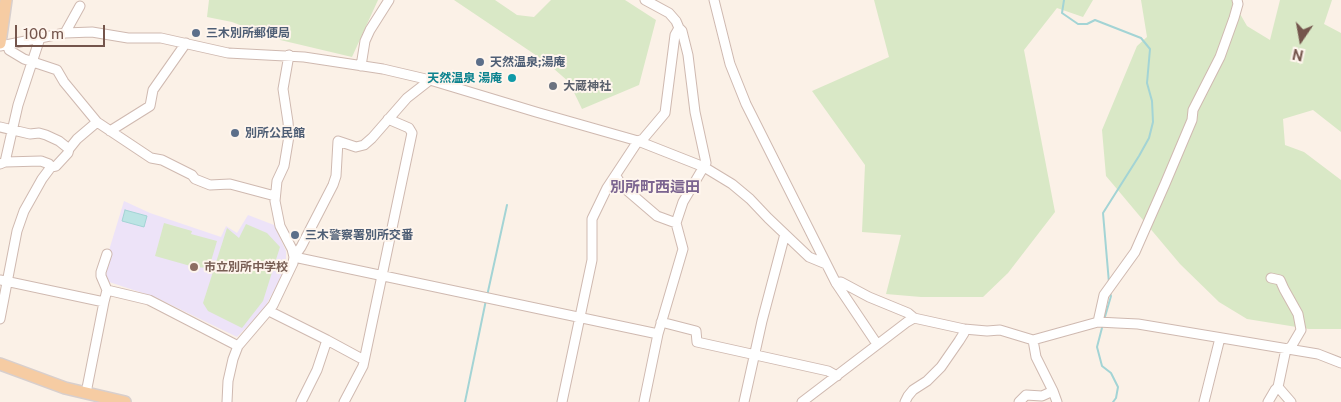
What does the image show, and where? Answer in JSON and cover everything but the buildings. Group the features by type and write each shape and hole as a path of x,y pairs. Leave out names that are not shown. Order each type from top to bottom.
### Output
{"main road":[{"path":"3,45 6,0"},
{"path":"0,364 65,388 126,402"}],"street":[{"path":"361,66 365,41 389,0"},
{"path":"644,402 661,322 683,248 676,223 683,202 706,163 695,112 688,55 682,31 669,13 645,0"},
{"path":"714,0 730,64 746,104 836,283 877,344"},
{"path":"1098,322 1104,295 1135,252 1162,192 1192,120 1193,110 1220,57 1234,18 1238,4 1237,0"},
{"path":"65,33 80,6"},
{"path":"562,402 592,260 592,219 607,188 638,141 643,139 665,113 675,35 679,28"},
{"path":"3,45 65,33 92,32 128,38 161,38 233,54 289,56 383,69 430,80 638,141 704,167 732,184 750,199 808,257 826,264"},
{"path":"40,38 18,105 3,163 41,161 50,166 56,166 68,153 69,149 97,122"},
{"path":"110,131 150,106 153,90 186,43"},
{"path":"3,45 24,59 57,70 64,82 97,122 151,158 162,160 192,175 195,179 210,185 230,184 275,196"},
{"path":"227,402 228,381 238,346 273,305 293,263 292,249 280,226 275,196 277,182 284,166 288,136 283,89 289,56"},
{"path":"294,257 301,247 336,176 338,141 356,146 364,145 407,98 430,80"},
{"path":"344,402 363,366 412,133 409,128 388,119"},
{"path":"0,128 46,135 59,141 69,149"},
{"path":"0,319 4,281 17,231 24,211 50,166"},
{"path":"616,176 622,186 657,216 676,223"},
{"path":"744,402 762,321 785,234"},
{"path":"86,393 107,290 101,276 106,254"},
{"path":"294,257 658,334"},
{"path":"1271,278 1280,280 1298,314 1301,330 1291,347 1286,349"},
{"path":"4,281 104,302"},
{"path":"836,283 841,282 908,313 914,318 964,329 1000,330 1033,340 1098,322 1138,324 1318,354 1341,363"},
{"path":"107,290 149,300 238,346"},
{"path":"269,311 364,360"},
{"path":"802,402 914,318"},
{"path":"661,322 696,331 697,342 828,371 836,376"},
{"path":"905,402 913,390 927,381 941,367 964,333 964,329"},
{"path":"1204,402 1220,338"},
{"path":"301,402 317,370 327,340"},
{"path":"1033,340 1036,357 1057,402"},
{"path":"1268,402 1278,387 1286,349"},
{"path":"1278,387 1292,402"},
{"path":"1019,402 1026,395 1042,396 1053,391"}],"shaded area":[{"name":"市立別所中学校","path":"124,201 150,213 221,237 226,226 237,233 248,215 274,225 286,251 286,264 264,309 237,337 155,297 106,281 103,270"}],"green space":[{"path":"209,0 378,0 352,57 276,39 232,22 207,17"},
{"path":"454,0 495,0 517,15 534,17 551,0 625,0 656,20 639,85 582,109 569,82 546,62"},
{"path":"874,0 1093,0 1083,17 1057,8 1024,50 1055,212 1008,273 983,297 921,297 886,294 901,235 862,232 865,165 812,91 889,57"},
{"path":"1141,0 1232,0 1247,26 1270,40 1280,0 1332,0 1324,24 1341,33 1341,132 1313,110 1283,119 1285,145 1304,152 1341,180 1341,329 1309,329 1247,319 1219,302 1180,264 1106,176 1102,130 1137,46 1147,37"},
{"path":"164,223 192,231 191,234 217,241 209,268 194,267 155,256"},
{"path":"246,224 267,233 280,247 263,301 242,328 208,311 203,303 227,228 239,238"}],"water":[{"path":"125,210 147,216 144,227 122,221"}],"waterway":[{"path":"1064,0 1062,13 1078,24 1087,24 1095,20 1141,38 1150,49 1147,83 1152,101 1153,122 1149,138 1103,213 1109,283"},
{"path":"487,296 507,205"},
{"path":"1104,320 1111,296 1110,293"},
{"path":"465,402 486,300"},
{"path":"1103,324 1097,347 1102,366 1111,373 1118,387 1116,398 1113,402"}],"place":[{"name":"三木別所郵便局","path":"196,33"},
{"name":"天然温泉;湯庵","path":"480,62"},
{"name":"天然温泉 湯庵","path":"512,78"},
{"name":"大蔵神社","path":"553,86"},
{"name":"別所公民館","path":"235,133"},
{"name":"三木警察署別所交番","path":"295,235"},
{"name":"市立別所中学校","path":"194,267"}],"district":[{"name":"別所町西這田","path":"655,187"}]}
